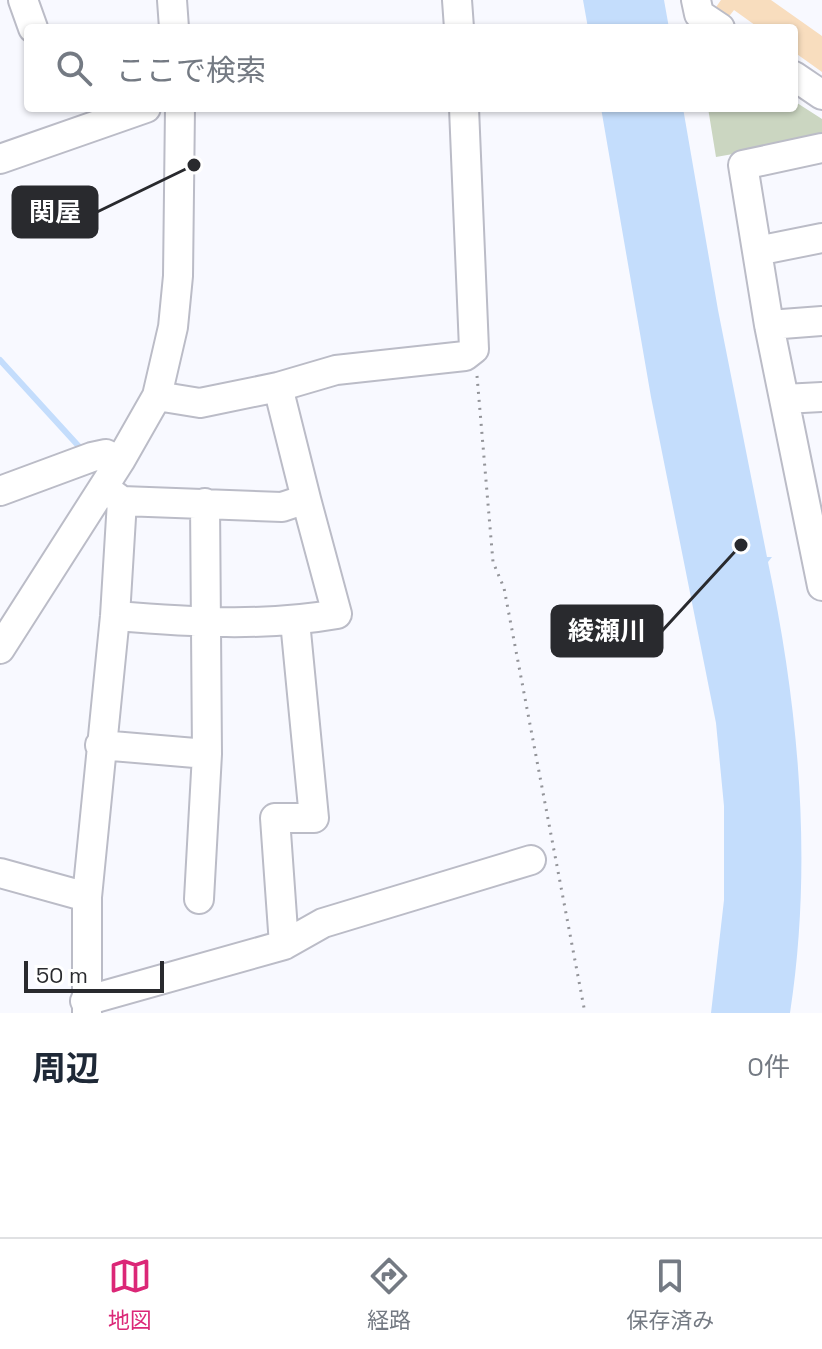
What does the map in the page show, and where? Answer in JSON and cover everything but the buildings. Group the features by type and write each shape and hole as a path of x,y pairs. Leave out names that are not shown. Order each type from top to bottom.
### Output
{"street":[{"path":"23,0 32,24"},
{"path":"172,0 174,24"},
{"path":"457,0 459,24"},
{"path":"696,0 699,14 714,24"},
{"path":"798,79 822,95"},
{"path":"0,159 66,121 121,112"},
{"path":"180,112 178,276 170,340 157,396 120,461 112,494 115,616 87,897 86,1007 284,945 323,923 531,860"},
{"path":"157,396 200,403 278,387 336,370 465,356 474,349 464,112"},
{"path":"822,148 743,165 784,399 811,477 822,586"},
{"path":"757,251 822,238"},
{"path":"769,325 822,321"},
{"path":"115,616 207,624 295,621 337,614 278,387"},
{"path":"784,399 822,397"},
{"path":"0,491 92,457 106,454 120,461"},
{"path":"112,494 282,507 306,499"},
{"path":"0,649 112,494"},
{"path":"199,899 207,754 205,503"},
{"path":"284,945 275,818 314,818 295,621"},
{"path":"100,745 207,754"},
{"path":"0,873 87,897"}],"path":[{"path":"474,349 493,562 504,588 585,1013"}],"green space":[{"path":"798,104 822,119 822,138 716,157 709,112 798,112"}],"water":[{"path":"583,0 664,0 668,24 587,24"},
{"path":"602,112 684,112 718,310 767,557 772,557 768,562 795,730 801,900 790,1013 711,1013 724,900 724,806 716,723 651,397"}],"waterway":[{"path":"0,360 84,452"}],"place":[{"name":"関屋","path":"194,165"},
{"name":"綾瀬川","path":"741,545"}]}
